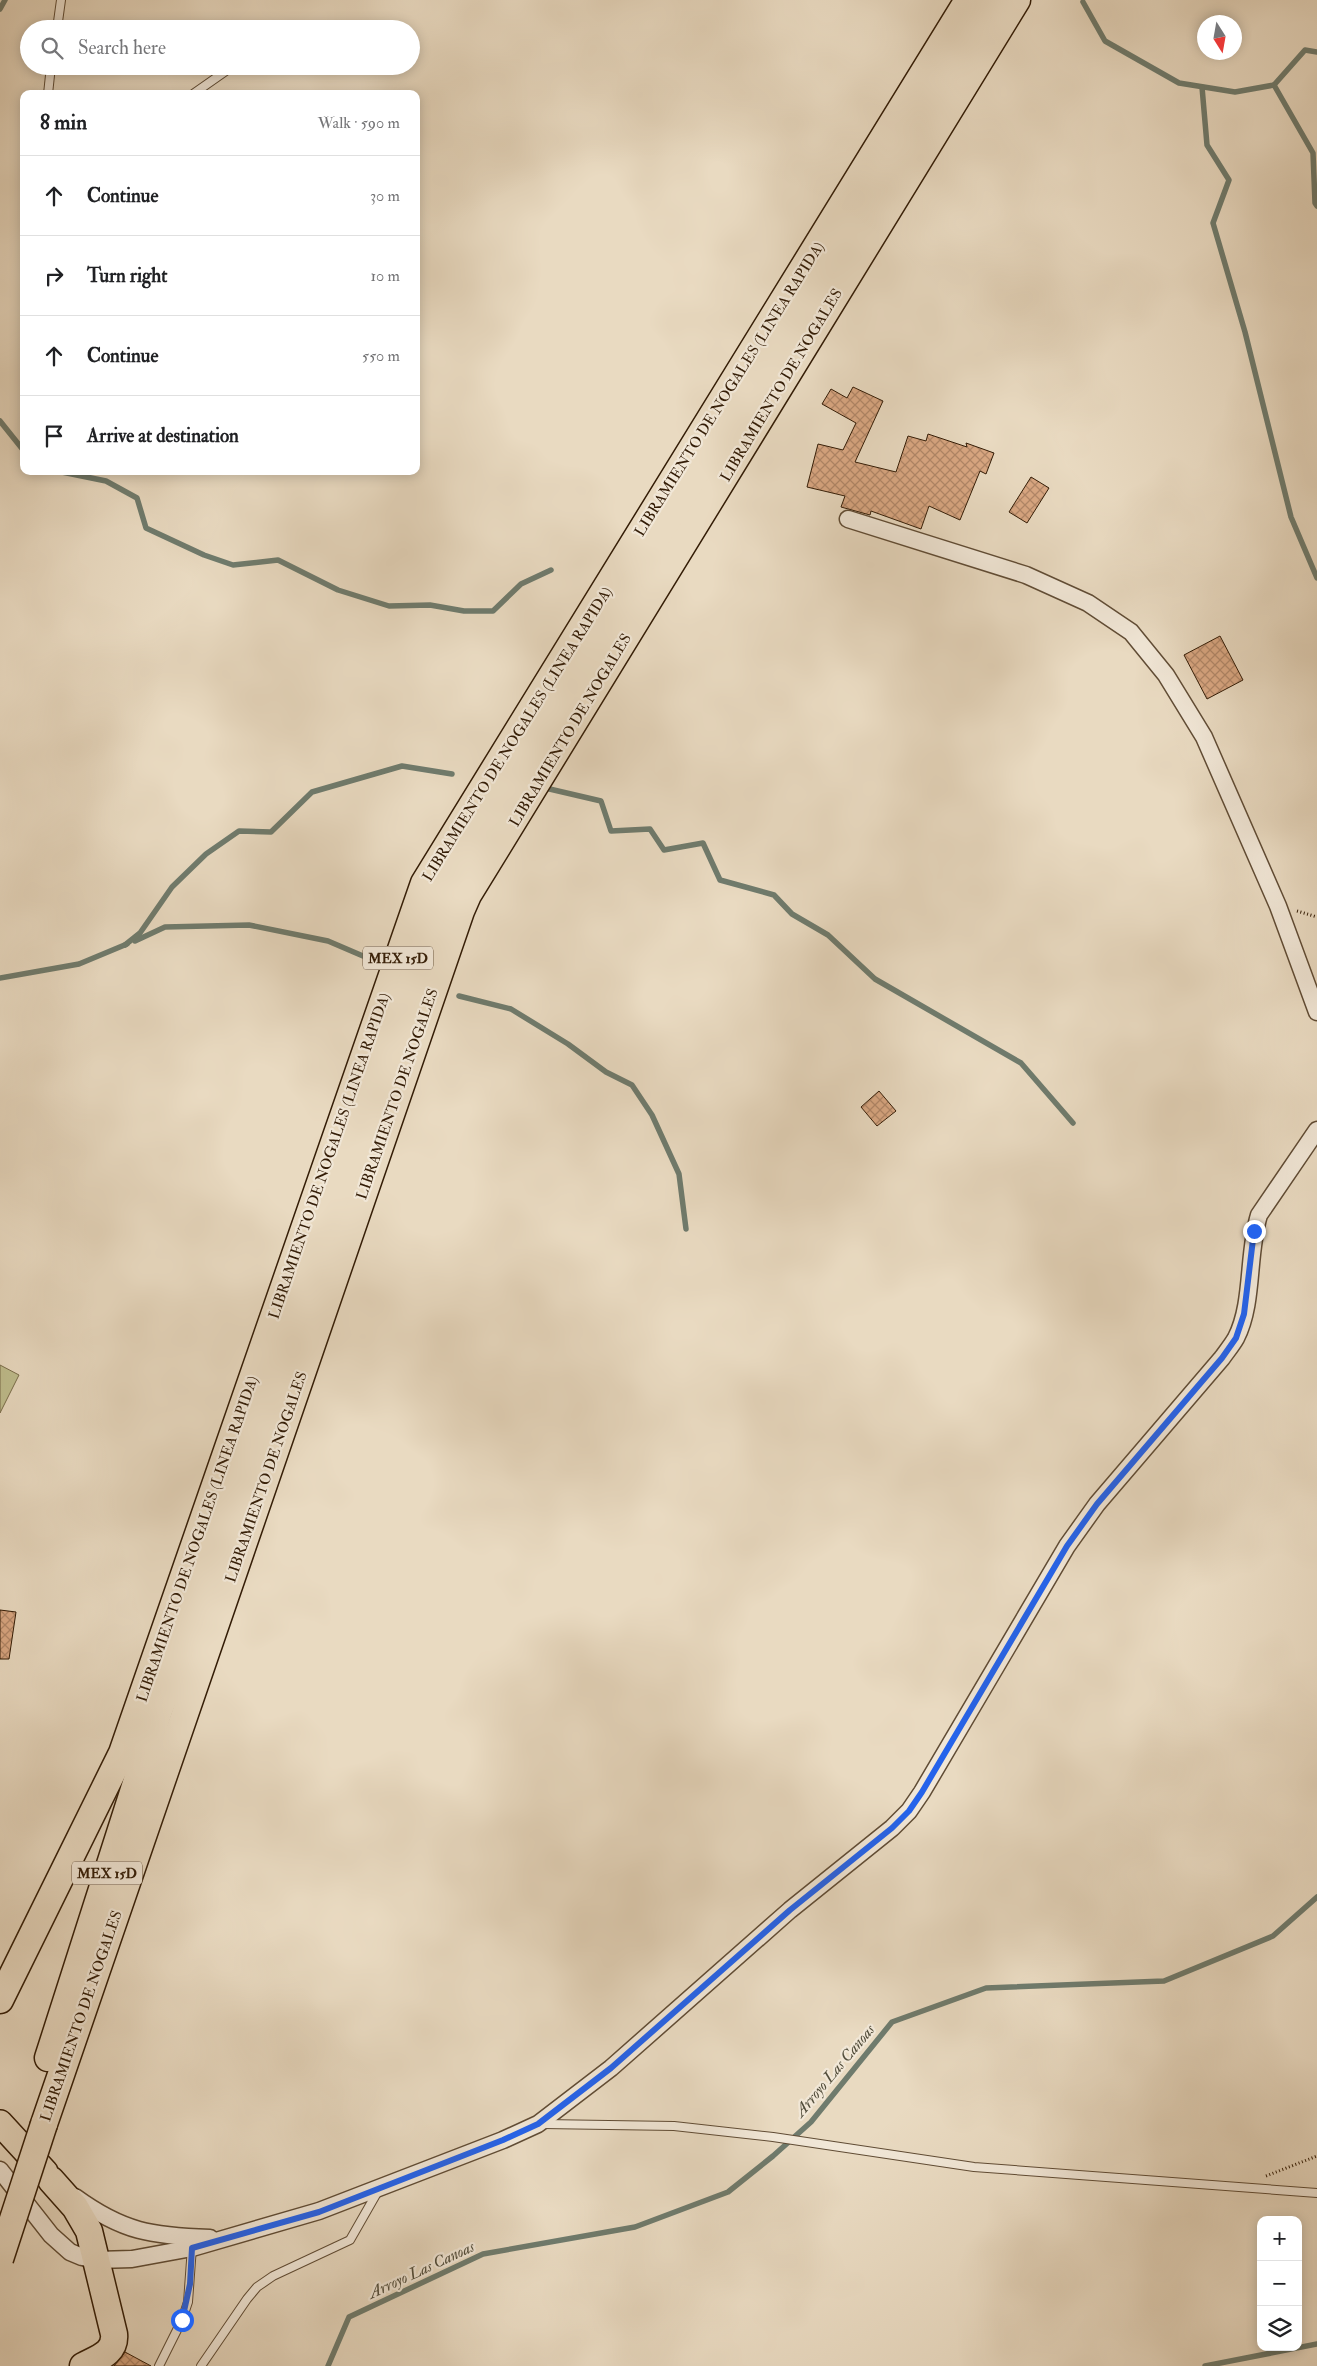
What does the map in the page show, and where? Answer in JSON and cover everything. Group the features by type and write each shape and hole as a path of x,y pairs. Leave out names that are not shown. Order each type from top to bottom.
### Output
{"highway":[{"name":"MEX 15D","path":"0,1959 39,1891 116,1736 412,878 950,0"},
{"name":"LIBRAMIENTO DE NOGALES (LINEA RAPIDA)","path":"0,2000 122,1753 424,883 968,0"},
{"name":"LIBRAMIENTO DE NOGALES","path":"0,2259 36,2121 159,1711 190,1629 444,890 995,0"},
{"name":"LIBRAMIENTO DE NOGALES","path":"0,2208 36,2121 461,911 473,887 1017,0"},
{"path":"51,2180 83,2218 97,2260 115,2341 107,2354 83,2366"}],"main road":[{"path":"0,2123 51,2180"}],"street":[{"path":"848,520 1026,575 1088,603 1131,632 1166,674 1204,737 1274,897 1317,1012"},
{"path":"0,2170 60,2244 70,2252 97,2260 156,2256 192,2243 220,2238 319,2212 503,2140 538,2124 611,2068 790,1910 892,1828 909,1811 1072,1539 1097,1504 1222,1358 1236,1338 1244,1314 1254,1231 1258,1215 1317,1130"},
{"path":"51,2180 95,2212 114,2222 192,2243"}],"lane":[{"path":"58,20 61,0"},
{"path":"49,90 51,75"},
{"path":"199,90 220,75"},
{"path":"538,2124 674,2126 774,2138 974,2167 1317,2193"},
{"path":"201,2366 247,2298 257,2287 274,2276 350,2240 379,2189"},
{"path":"159,2366 182,2320 188,2302 192,2243"}],"path":[{"path":"1236,2188 1317,2156"}],"shaded area":[{"path":"0,1365 19,1375 0,1413"}],"building":[{"path":"853,387 883,401 855,462 896,472 908,436 926,441 928,434 967,447 966,443 994,453 986,474 980,471 960,520 929,506 921,529 871,511 870,515 841,507 845,496 807,487 818,444 843,450 856,423 822,404 831,389 847,398"},
{"path":"1031,477 1049,488 1027,523 1009,512"},
{"path":"1220,636 1243,680 1207,699 1184,655"},
{"path":"879,1091 896,1111 877,1126 861,1107"},
{"path":"0,1610 16,1612 9,1659 0,1659"},
{"path":"125,2352 151,2366 114,2366"}],"waterway":[{"path":"0,9 5,0"},
{"path":"1083,2 1105,41 1179,83 1235,92 1274,85 1305,50 1317,52"},
{"path":"1274,85 1313,153 1315,203 1317,206"},
{"path":"1202,87 1207,145 1229,180 1213,223 1245,332 1291,517 1317,578"},
{"path":"0,421 20,446"},
{"path":"77,475 106,481 137,498 146,528 204,555 233,565 278,560 338,590 389,606 430,605 464,611 493,611 521,584 551,570"},
{"path":"125,945 140,933 172,887 206,854 239,831 271,832 312,792 402,766 452,774"},
{"path":"541,787 601,801 611,831 650,829 664,850 703,843 720,880 774,895 792,914 828,935 875,979 1021,1063 1073,1123"},
{"path":"135,941 165,927 249,925 328,941 363,956"},
{"path":"0,978 79,964 127,944"},
{"path":"459,996 511,1009 568,1044 606,1072 632,1085 652,1115 679,1174 686,1229"},
{"name":"Arroyo Las Canoas","path":"328,2366 349,2317 483,2254 635,2227 728,2192 811,2122 892,2022 986,1988 1164,1981 1273,1936 1317,1897"},
{"path":"1205,2366 1317,2344"}],"route":[{"path":"182,2320 188,2302 192,2248 220,2238 319,2212 503,2140 538,2124 611,2068 790,1910 892,1828 909,1811 922,1792 1050,1573 1082,1524 1222,1358 1236,1338 1244,1314 1254,1231"}]}
